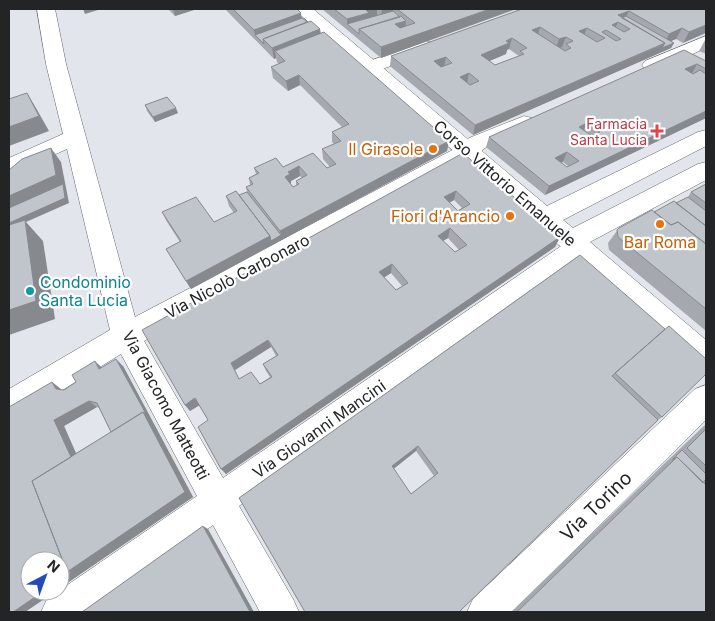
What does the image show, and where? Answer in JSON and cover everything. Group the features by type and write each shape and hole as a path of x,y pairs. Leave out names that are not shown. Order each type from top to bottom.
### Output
{"street":[{"name":"Via Giacomo Matteotti","path":"46,9 56,64 126,336 280,612"},
{"name":"Corso Vittorio Emanuele","path":"303,9 706,358"},
{"path":"636,73 706,41"},
{"path":"370,67 438,42"},
{"name":"Via Nicolò Carbonaro","path":"9,406 126,336 468,151 478,143 539,116"},
{"path":"9,167 76,136"},
{"path":"545,218 706,137"},
{"name":"Via Giovanni Mancini","path":"60,612 575,244 706,170"},
{"name":"Via Torino","path":"486,612 706,399"}],"building":[{"path":"233,9 297,9 301,13 254,30"},
{"path":"334,9 365,9 369,13 347,19"},
{"path":"397,9 490,9 381,47 359,29 401,16 406,21 395,24 400,28 415,23"},
{"path":"522,9 706,9 706,25 689,32 682,28 669,34 629,11 618,15 665,43 475,125 391,56","holes":["618,22 630,29 624,32 612,25","540,27 559,39 566,37 573,41 566,44 571,48 565,51 532,30","587,28 605,38 597,42 579,31","606,30 621,39 616,41 602,32","512,38 527,48 520,51 524,54 495,65 481,55 509,43 506,41","446,57 452,63 441,67 434,61","469,73 479,81 470,85 460,77"]},
{"path":"393,11 400,17 359,29 359,34 347,24"},
{"path":"626,16 674,43 662,48 665,43 622,18"},
{"path":"302,18 307,22 263,39 264,44 255,35"},
{"path":"311,21 320,29 272,48 263,39"},
{"path":"324,32 449,141 280,231 246,187 253,184 249,178 259,173 254,168 276,158 283,167 313,153 327,168 336,164 322,149 341,141 332,132 349,124 299,75 286,81 271,67 285,61 275,51","holes":["299,166 307,175 296,181 299,184 293,187 285,177 290,174 288,172"]},
{"path":"684,50 706,61 706,69 697,64 685,69 693,74 700,70 706,74 706,111 549,186 489,137","holes":["587,123 600,132 592,136 579,127","567,152 579,161 567,167 555,158"]},
{"path":"27,93 39,116 9,127 9,99"},
{"path":"167,97 176,108 153,117 145,105"},
{"path":"51,148 56,175 9,196 9,170 22,159"},
{"path":"463,153 560,237 221,469 198,427 208,420 195,398 185,405 142,330","holes":["456,191 470,204 458,211 444,197","450,228 467,245 455,252 438,236","392,264 408,283 396,290 379,272","268,340 278,355 263,364 272,377 260,384 251,372 239,379 231,363"]},
{"path":"63,184 65,198 9,223 9,208"},
{"path":"706,184 706,203 691,192"},
{"path":"236,191 270,236 186,281 166,249 181,241 162,212 196,197 214,222 237,211 226,196"},
{"path":"247,192 281,235 271,241 270,236 239,195"},
{"path":"688,197 706,211 706,226 676,203"},
{"path":"674,201 706,226 706,244 678,222 671,225 654,212"},
{"path":"652,210 671,225 678,222 706,244 706,309 618,237 617,230 619,228"},
{"path":"25,220 36,301 9,310 9,225"},
{"path":"580,255 665,329 612,376 658,420 459,612 305,612 239,498","holes":["418,446 438,473 411,494 392,466"]},
{"path":"669,326 706,359 706,374 662,417 615,373"},
{"path":"116,359 146,414 143,412 111,432 97,403 89,401 54,420 71,457 32,481 59,551 20,551 20,601 29,601 13,612 9,612 9,407 52,382 56,389 64,390 76,382 72,375 95,361 99,369"},
{"path":"143,412 185,492 70,570 70,551 59,551 32,481"},
{"path":"706,429 706,466 687,448"},
{"path":"682,450 706,474 706,479 703,483 677,457 672,460"},
{"path":"677,457 706,483 706,612 517,612"},
{"path":"203,526 250,612 82,612"}],"place":[{"name":"Farmacia Santa Lucia","path":"657,131"},
{"name":"Il Girasole","path":"433,149"},
{"name":"Fiori d'Arancio","path":"510,216"},
{"name":"Bar Roma","path":"660,224"},
{"name":"Condominio Santa Lucia","path":"30,291"}]}
